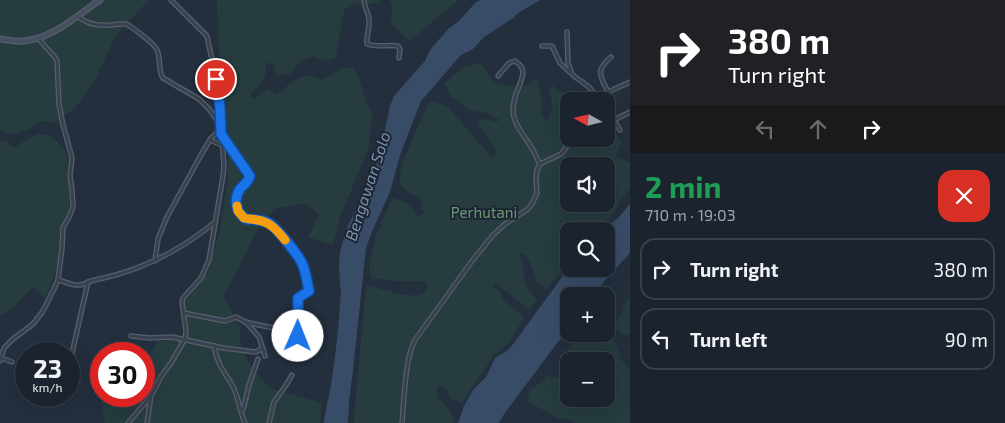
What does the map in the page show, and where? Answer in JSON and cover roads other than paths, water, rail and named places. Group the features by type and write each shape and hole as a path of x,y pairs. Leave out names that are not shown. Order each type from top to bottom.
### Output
{"street":[{"path":"0,39 22,41 40,38 63,27 100,0"},
{"path":"155,388 185,339 183,298 201,278 206,268 211,251 224,164 218,88 207,36 170,0"},
{"path":"364,0 370,21 366,41 374,46 398,46 400,49 399,58"},
{"path":"77,16 84,22 91,24 122,24 131,27 158,51 160,74 163,78 199,99 220,124"},
{"path":"568,32 568,63 574,76"},
{"path":"12,362 0,360 4,348 7,343 27,329 38,318 58,280 63,228 73,207 70,176 72,158 59,104 57,61 54,55 42,44 40,38"},
{"path":"542,46 552,45 559,61 593,92"},
{"path":"611,57 602,65 600,70 608,92 630,82"},
{"path":"498,76 511,62 516,62 520,65 523,71 523,77 513,107 513,114 540,164"},
{"path":"615,120 630,112"},
{"path":"615,122 620,130"},
{"path":"155,261 158,239 167,217 210,140 221,132"},
{"path":"221,132 250,176 249,180 237,194 236,204 238,211 246,219 266,222 277,230 302,262 309,291 298,298 297,337 278,329 246,322"},
{"path":"210,140 222,145"},
{"path":"402,423 408,363 413,344 492,236 532,204 537,193 536,178 540,164 560,154 565,148"},
{"path":"58,280 81,285 111,277 155,261 178,248 216,221"},
{"path":"75,342 88,282"},
{"path":"184,313 225,321 236,316 246,322 256,333 266,356"},
{"path":"131,336 185,339 223,348 255,352 263,348"},
{"path":"214,346 221,367 228,377 239,401 245,423"},
{"path":"241,411 258,359"},
{"path":"269,423 274,402 292,374"},
{"path":"128,423 142,407"},
{"path":"147,423 149,407"}],"water":[{"path":"480,0 540,0 484,37 473,49 461,55 421,101 400,155 390,192 366,248 348,423 324,423 333,373 338,327 341,292 340,252 347,228 369,188 379,158 390,106 394,96 425,61 430,50 449,28 458,22"},
{"path":"630,204 630,253 615,269 615,222 613,222"},
{"path":"562,277 608,277 600,287 560,287 560,339 499,423 458,423 464,406 474,389 486,377 495,358 508,350"}],"water label":[{"name":"Bengawan Solo","path":"367,186"}],"park label":[{"name":"Perhutani","path":"484,212"}]}
